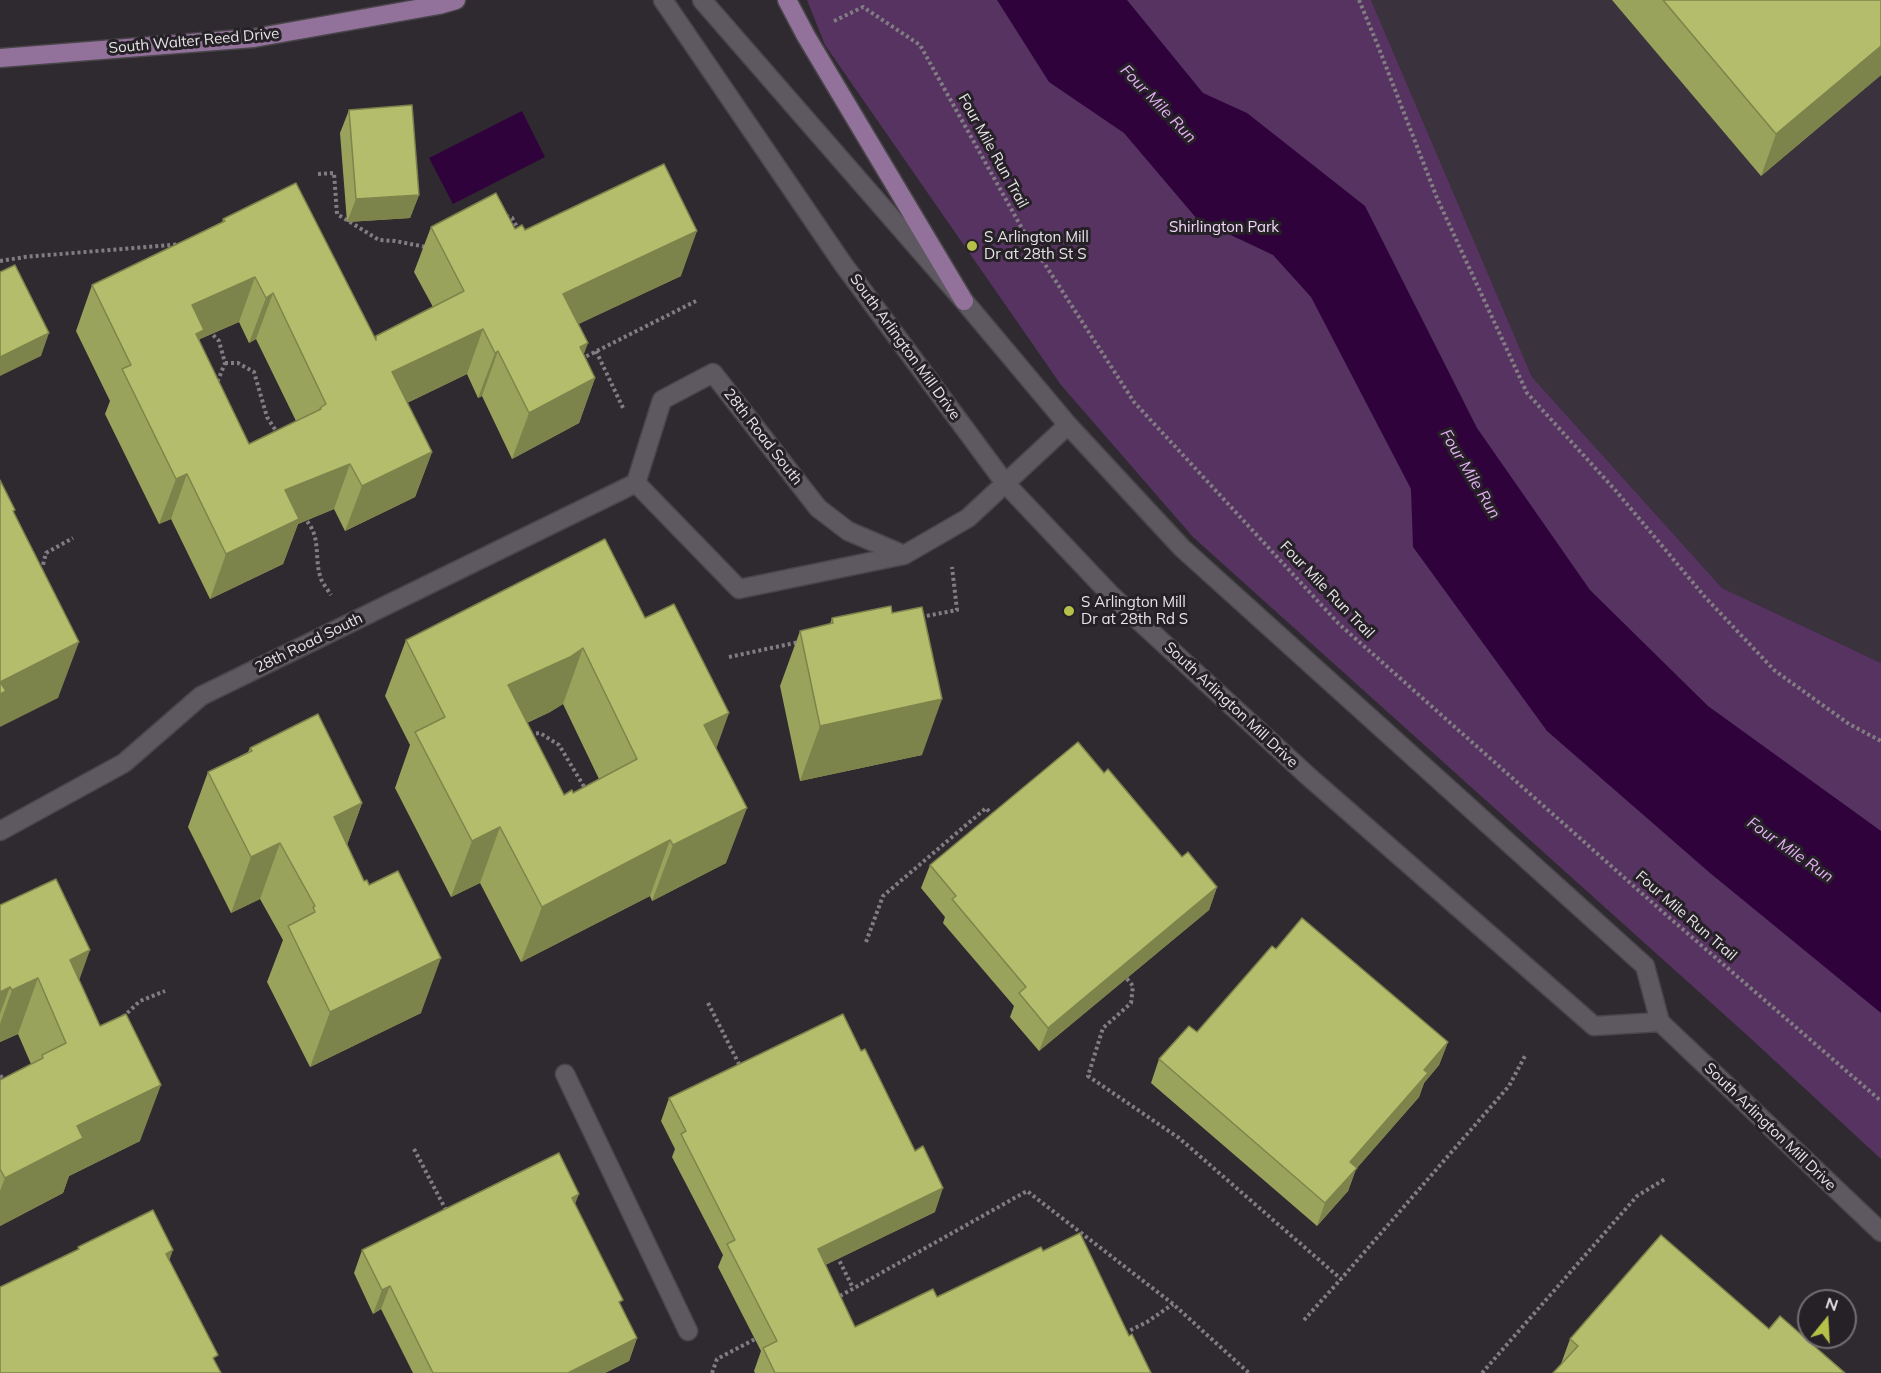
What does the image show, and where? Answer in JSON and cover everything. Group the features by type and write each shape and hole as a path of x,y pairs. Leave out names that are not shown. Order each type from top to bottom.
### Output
{"main road":[{"name":"South Walter Reed Drive","path":"0,58 254,38 456,0"},
{"path":"787,0 812,47 964,301"}],"street":[{"name":"South Arlington Mill Drive","path":"663,0 843,264 1005,483 1112,595 1308,776 1594,1026 1660,1022 1881,1232"},
{"path":"702,0 964,301 1068,425 1182,548 1645,966 1660,1022"},
{"name":"28th Road South","path":"0,831 124,763 201,696 636,483 662,400 713,373 818,508 848,531 904,555"},
{"path":"636,483 739,589 904,555 968,518 1068,425"},
{"path":"566,1074 688,1332"}],"path":[{"path":"1359,0 1437,198 1527,393 1616,491 1705,597 1774,670 1849,724 1881,741"},
{"name":"Four Mile Run Trail","path":"862,7 920,45 1024,232 1134,402 1330,614 1664,913 1881,1101"},
{"path":"318,174 334,172 337,214 379,240 429,248"},
{"path":"499,213 512,218 523,238"},
{"path":"0,261 190,243"},
{"path":"578,348 583,358 696,301"},
{"path":"208,330 219,341 225,363 217,379 217,386"},
{"path":"596,351 625,412"},
{"path":"225,363 238,363 254,372 267,417 279,436 279,443"},
{"path":"302,516 308,522 316,538 321,578 348,624"},
{"path":"37,571 43,565 46,553 73,538"},
{"path":"911,619 957,610 952,568 960,561"},
{"path":"729,657 808,640"},
{"path":"526,725 530,734 527,742"},
{"path":"530,734 540,733 559,745 589,794"},
{"path":"866,942 883,897 986,808 994,817"},
{"path":"1118,968 1133,986 1131,1003 1103,1028 1088,1076 1179,1138 1341,1279"},
{"path":"118,1021 140,1001 165,991"},
{"path":"708,1003 746,1077"},
{"path":"1304,1320 1509,1086 1525,1056"},
{"path":"0,1076 8,1081"},
{"path":"6,1090 8,1081 16,1076"},
{"path":"414,1149 451,1220"},
{"path":"1482,1373 1637,1196 1665,1179"},
{"path":"830,1301 1026,1191 1173,1304 1249,1373"},
{"path":"831,1246 853,1288"},
{"path":"840,1296 844,1305"},
{"path":"1116,1337 1147,1322 1173,1304"},
{"path":"712,1373 717,1359 768,1333"}],"shaded area":[{"path":"1371,0 1881,0 1881,663 1722,588 1532,377"}],"green space":[{"name":"Shirlington Park","path":"807,0 1371,0 1532,377 1722,588 1881,663 1881,1159 1748,1036 1193,537 1061,385 825,45"}],"water":[{"name":"Four Mile Run","path":"997,0 1127,0 1203,93 1247,113 1365,206 1477,428 1590,590 1708,706 1881,831 1881,1013 1710,873 1547,731 1413,547 1411,489 1311,297 1273,255 1197,219 1124,133 1049,82"},
{"path":"522,111 545,157 453,204 429,158"}],"building":[{"path":"1663,0 1881,0 1881,46 1776,134"},
{"path":"412,105 419,195 356,199 349,110"},
{"path":"664,164 697,231 563,294 588,343 580,347 595,378 529,413 498,351 495,353 483,329 392,372 432,452 362,486 350,464 285,490 299,519 226,554 187,474 176,479 122,369 131,365 92,285 225,221 223,219 296,183 376,340 376,336 464,291 431,227 496,193 515,229 522,225 525,230","holes":["255,277 266,298 273,293 326,404 321,409 249,444 196,334 204,330 192,305"]},
{"path":"15,265 49,333 0,357 0,272"},
{"path":"0,480 15,510 13,511 79,642 0,682"},
{"path":"605,539 645,618 674,604 729,713 704,725 747,808 673,845 670,840 542,907 500,827 472,841 415,732 445,717 406,640","holes":["583,648 637,759 573,793 572,790 564,795 508,685 570,657"]},
{"path":"891,606 892,613 922,607 942,699 820,726 800,631 833,623 832,618"},
{"path":"0,682 6,691 0,694"},
{"path":"318,714 362,803 334,817 364,881 367,880 369,885 398,871 441,958 330,1012 288,926 315,912 313,907 315,906 280,843 251,857 208,772 252,751 250,748"},
{"path":"1078,742 1104,773 1108,769 1182,857 1188,852 1217,887 1048,1028 1019,993 1026,987 952,899 956,896 930,865"},
{"path":"56,879 90,950 70,960 100,1026 126,1014 161,1085 77,1126 83,1138 5,1178 0,1169 0,1080 43,1058 42,1055 66,1043 38,978 12,990 10,987 0,992 0,905"},
{"path":"1302,918 1448,1042 1424,1070 1428,1073 1350,1162 1357,1168 1325,1203 1159,1059 1189,1026 1197,1032 1272,946 1276,949"},
{"path":"843,1014 861,1051 865,1049 915,1151 923,1146 943,1188 818,1249 855,1327 933,1289 937,1297 1041,1247 1043,1251 1080,1233 1129,1336 1132,1334 1151,1373 775,1373 763,1348 777,1341 727,1244 735,1240 681,1134 686,1131 669,1098"},
{"path":"559,1153 579,1194 572,1198 623,1300 619,1302 637,1338 568,1373 433,1373 390,1286 382,1290 362,1250"},
{"path":"153,1210 173,1250 166,1254 218,1355 213,1358 221,1373 0,1373 0,1287"},
{"path":"1661,1235 1769,1329 1780,1316 1797,1331 1797,1349 1818,1349 1845,1373 1553,1373 1578,1346 1570,1339"}],"place":[{"name":"S Arlington Mill Dr at 28th St S","path":"972,246"},
{"name":"S Arlington Mill Dr at 28th Rd S","path":"1069,611"}]}
